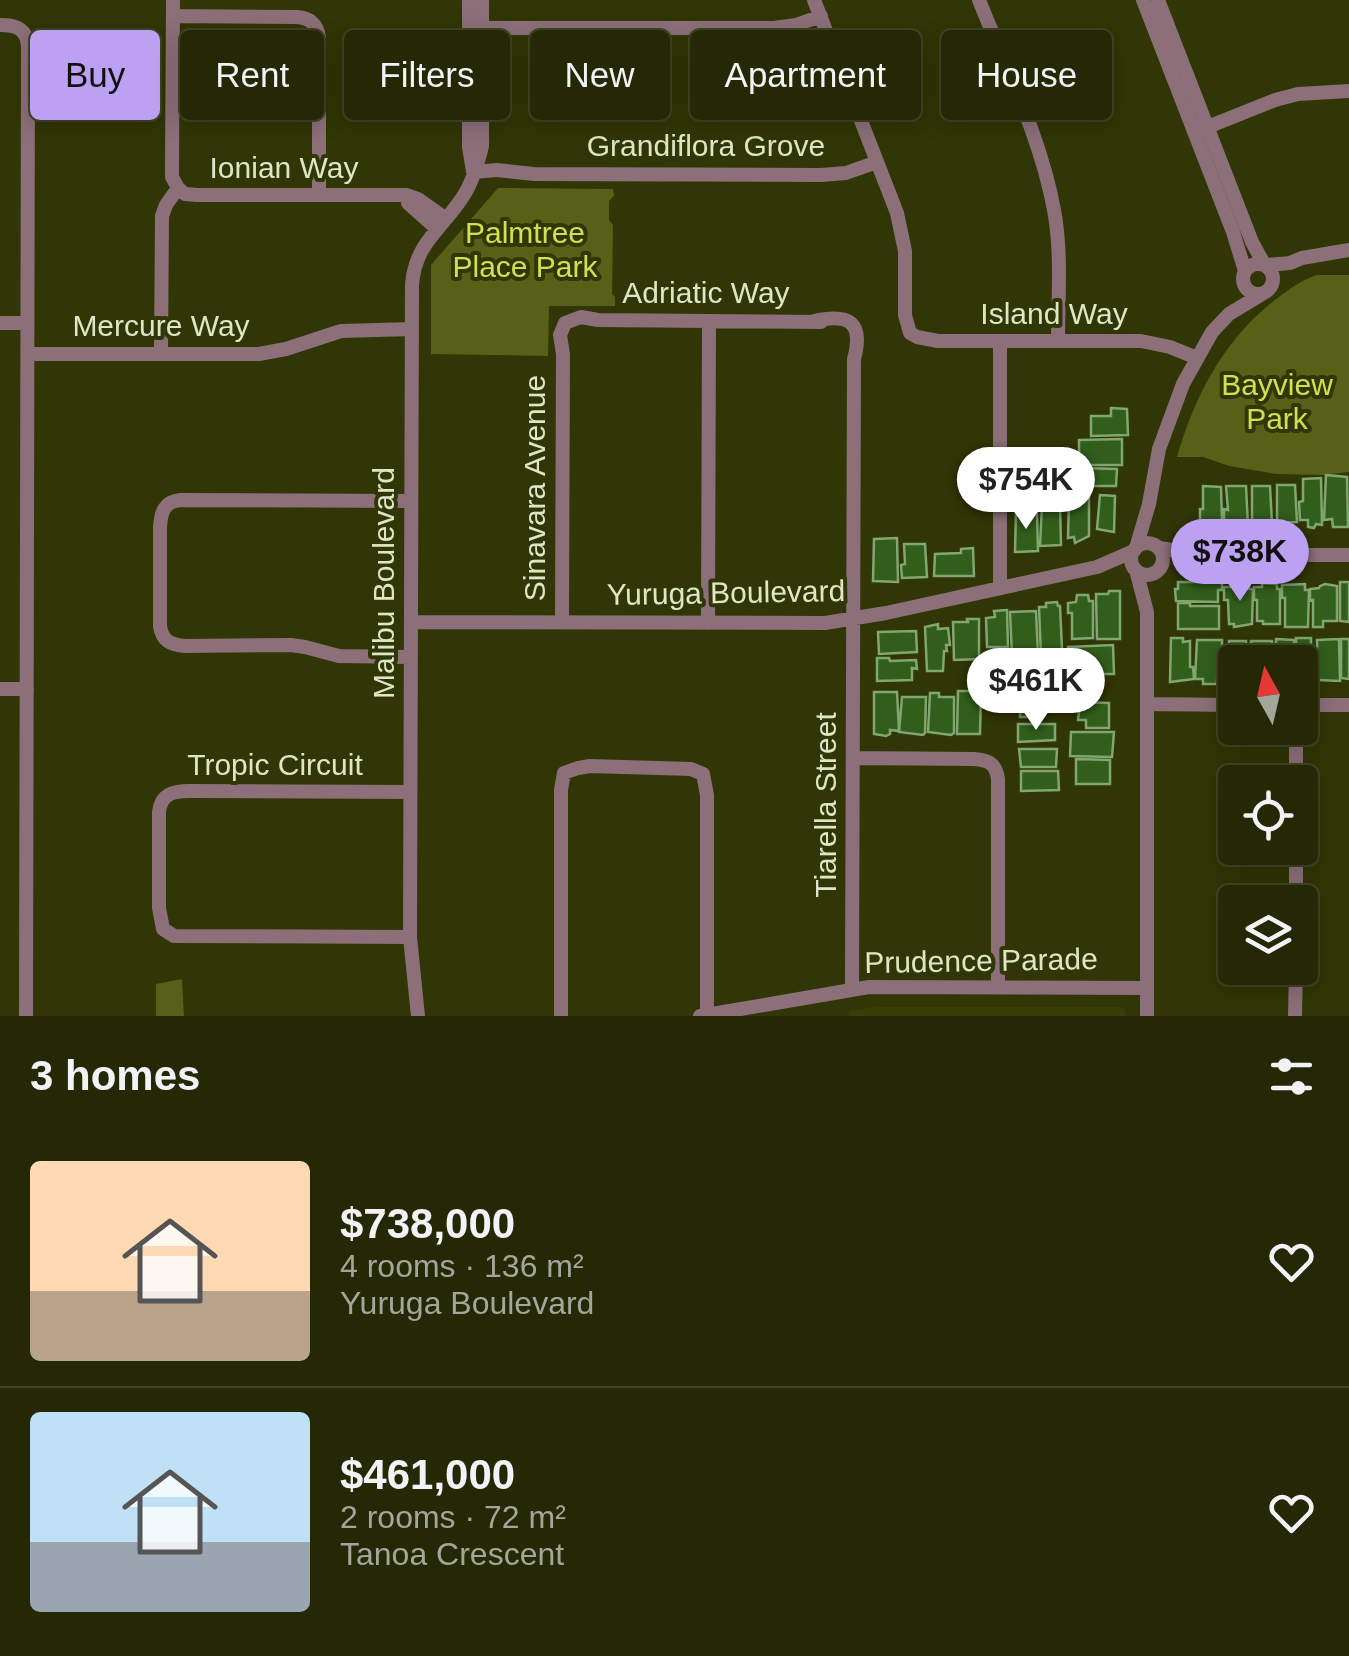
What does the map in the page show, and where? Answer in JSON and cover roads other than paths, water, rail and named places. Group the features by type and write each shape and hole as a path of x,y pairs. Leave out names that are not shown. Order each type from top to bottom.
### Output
{"street":[{"path":"162,354 162,216 178,188 172,177 173,0"},
{"path":"469,0 476,28"},
{"path":"474,172 469,146 476,28 482,0"},
{"path":"814,0 877,162"},
{"path":"980,0 1046,175 1055,214 1058,341"},
{"path":"1143,0 1252,242 1274,280"},
{"path":"1158,0 1234,232 1248,291 1262,294"},
{"path":"173,16 296,17 316,26 319,195"},
{"path":"476,28 774,28 796,26 821,16"},
{"path":"0,25 18,27 28,42 26,1016"},
{"path":"1201,129 1298,94 1349,92"},
{"name":"Island Way","path":"877,162 902,229 905,315 910,332 917,337 938,341 1152,343 1197,358"},
{"name":"Grandiflora Grove","path":"474,172 497,179 534,174 821,175 846,173 877,162"},
{"name":"Malibu Boulevard","path":"419,1015 410,938 413,270 419,253 465,195 474,172"},
{"name":"Ionian Way","path":"178,188 190,194 392,195 442,224"},
{"path":"1228,314 1244,274 1255,264 1290,263 1349,250"},
{"path":"1146,1016 1147,612 1132,560 1164,433 1183,384 1212,332 1228,314 1270,289 1290,263"},
{"name":"Adriatic Way","path":"569,325 580,317 814,321 850,328"},
{"path":"708,622 709,320"},
{"path":"0,323 27,323"},
{"name":"Sinavara Avenue","path":"562,622 560,335 569,325"},
{"name":"Tiarella Street","path":"850,328 854,359 852,990"},
{"name":"Mercure Way","path":"28,354 266,354 342,330 412,330"},
{"path":"1000,340 1000,588"},
{"path":"411,657 346,657 291,645 185,646 168,642 160,626 160,526 167,505 180,500 412,501"},
{"path":"1147,612 1163,558 1149,504"},
{"path":"1135,550 1148,543 1204,555 1349,555"},
{"name":"Yuruga Boulevard","path":"411,622 825,623 1096,567 1135,550"},
{"path":"1136,570 1150,574 1204,555"},
{"name":"Yuruga Boulevard","path":"1096,567 1136,570"},
{"path":"0,689 26,689"},
{"path":"1147,704 1218,704"},
{"path":"1318,705 1349,705"},
{"path":"853,758 974,759 994,766 998,779 998,986"},
{"path":"560,1016 561,790 564,774 590,766 692,768 703,774 708,795 702,1015"},
{"name":"Tropic Circuit","path":"410,792 171,793 161,802 159,812 159,908 163,929 174,936 410,938"},
{"path":"1295,1016 1296,985"},
{"name":"Prudence Parade","path":"702,1015 878,986 1146,988"}],"park label":[{"name":"Palmtree Place Park","path":"525,250"},
{"name":"Bayview Park","path":"1277,402"}]}
